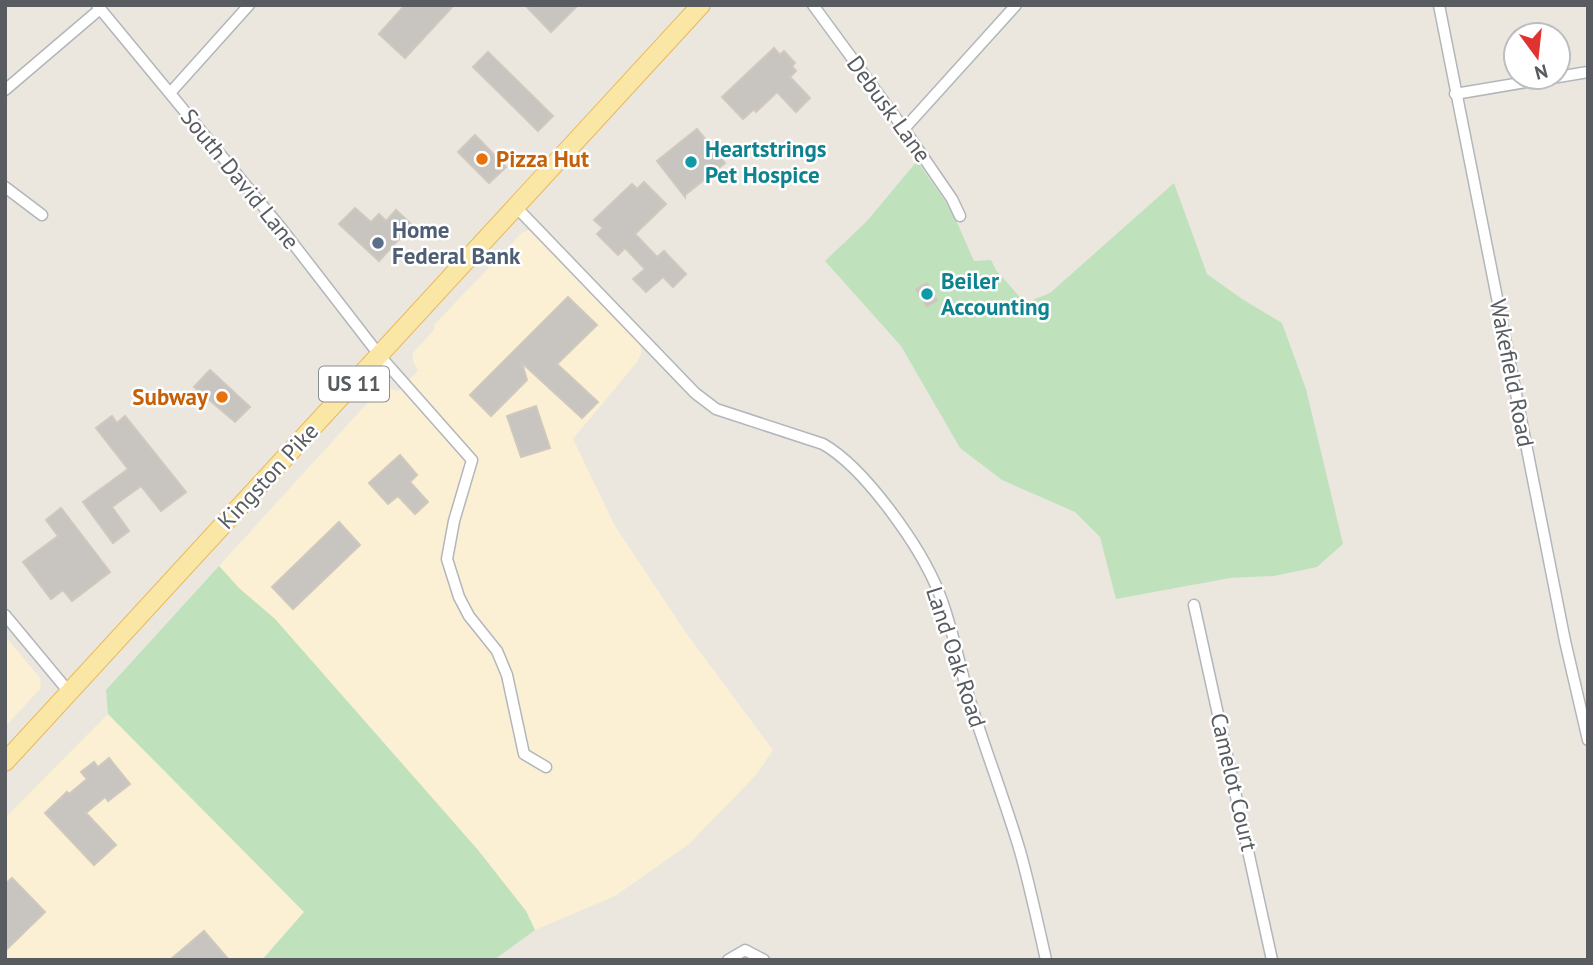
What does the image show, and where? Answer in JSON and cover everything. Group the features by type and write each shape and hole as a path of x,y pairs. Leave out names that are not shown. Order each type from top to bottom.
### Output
{"main road":[{"name":"Kingston Pike","path":"5,762 701,5"}],"street":[{"path":"170,93 249,5"},
{"name":"Debusk Lane","path":"813,5 904,130 952,199 960,216"},
{"path":"904,130 1016,5"},
{"name":"Wakefield Road","path":"1439,5 1565,641 1588,740"},
{"path":"5,90 98,7"},
{"name":"South David Lane","path":"98,7 281,228 380,356 472,460 454,521 447,559 459,597 469,616 497,651 507,675 524,754 546,767"},
{"path":"1455,94 1502,86"},
{"path":"5,187 42,215"},
{"name":"Land Oak Road","path":"517,208 695,393 716,409 823,444 836,452 859,474 892,515 922,559 939,593 969,698 1020,852 1046,960"},
{"name":"Camelot Court","path":"1194,605 1272,960"},
{"path":"5,615 69,692"},
{"path":"728,960 745,950 764,960"}],"shaded area":[{"path":"528,230 536,234 640,344 642,352 637,362 573,439 615,526 686,633 773,750 756,775 689,844 615,896 535,930 526,911 478,850 275,619 240,589 219,566 362,409 381,391 388,388 398,391 418,371 413,361 413,353 434,330 435,324 522,233"},
{"path":"5,636 40,678 41,688 5,727"},
{"path":"108,714 304,912 262,960 5,960 5,818"}],"green space":[{"path":"917,161 952,211 974,261 991,260 996,270 1025,303 1050,293 1174,183 1207,274 1282,323 1306,389 1343,544 1317,567 1274,576 1230,578 1116,599 1100,537 1075,512 1002,480 960,448 901,346 825,261 867,221"},
{"path":"219,566 240,589 275,619 478,850 526,911 535,930 494,960 262,960 304,912 108,714 106,690"}],"building":[{"path":"405,5 454,5 405,58 379,34"},
{"path":"525,5 578,5 551,32"},
{"path":"774,48 780,55 784,51 795,63 792,66 796,71 790,77 810,98 796,112 777,92 756,112 754,109 743,119 722,97"},
{"path":"488,52 553,116 538,131 473,67"},
{"name":"Heartstrings Pet Hospice","path":"697,129 725,163 685,197 657,161"},
{"name":"Pizza Hut","path":"475,135 506,167 489,183 458,152"},
{"path":"644,182 666,204 635,234 657,257 664,251 686,274 673,287 663,277 646,292 633,279 645,269 625,248 618,255 597,234 603,228 594,220 632,184 637,189"},
{"name":"Home Federal Bank","path":"355,208 371,222 379,214 386,221 396,210 412,225 379,261 339,224"},
{"name":"Beiler Accounting","path":"927,283 937,300 927,307 916,289"},
{"path":"568,297 597,325 557,364 598,402 582,418 522,363 527,380 491,416 470,395"},
{"name":"Subway","path":"210,370 250,407 235,422 194,387"},
{"path":"536,406 550,448 521,457 507,416"},
{"path":"112,416 117,423 125,416 186,492 161,511 141,486 112,507 129,531 113,543 83,502 128,469 96,428"},
{"path":"400,455 417,475 410,482 428,502 415,514 398,496 388,504 369,483"},
{"path":"61,508 110,572 72,601 63,590 51,599 23,562 58,536 46,520"},
{"path":"339,522 360,545 293,609 272,587"},
{"path":"109,758 130,784 108,801 105,797 86,813 116,845 94,865 45,813 67,792 69,794 87,779 81,772 94,762 98,767"},
{"path":"12,878 45,912 5,951 5,884"},
{"path":"204,931 229,960 170,960"}],"place":[{"name":"Pizza Hut","path":"482,159"},
{"name":"Heartstrings Pet Hospice","path":"691,162"},
{"name":"Home Federal Bank","path":"378,243"},
{"name":"Beiler Accounting","path":"927,294"},
{"name":"Subway","path":"222,397"}]}
